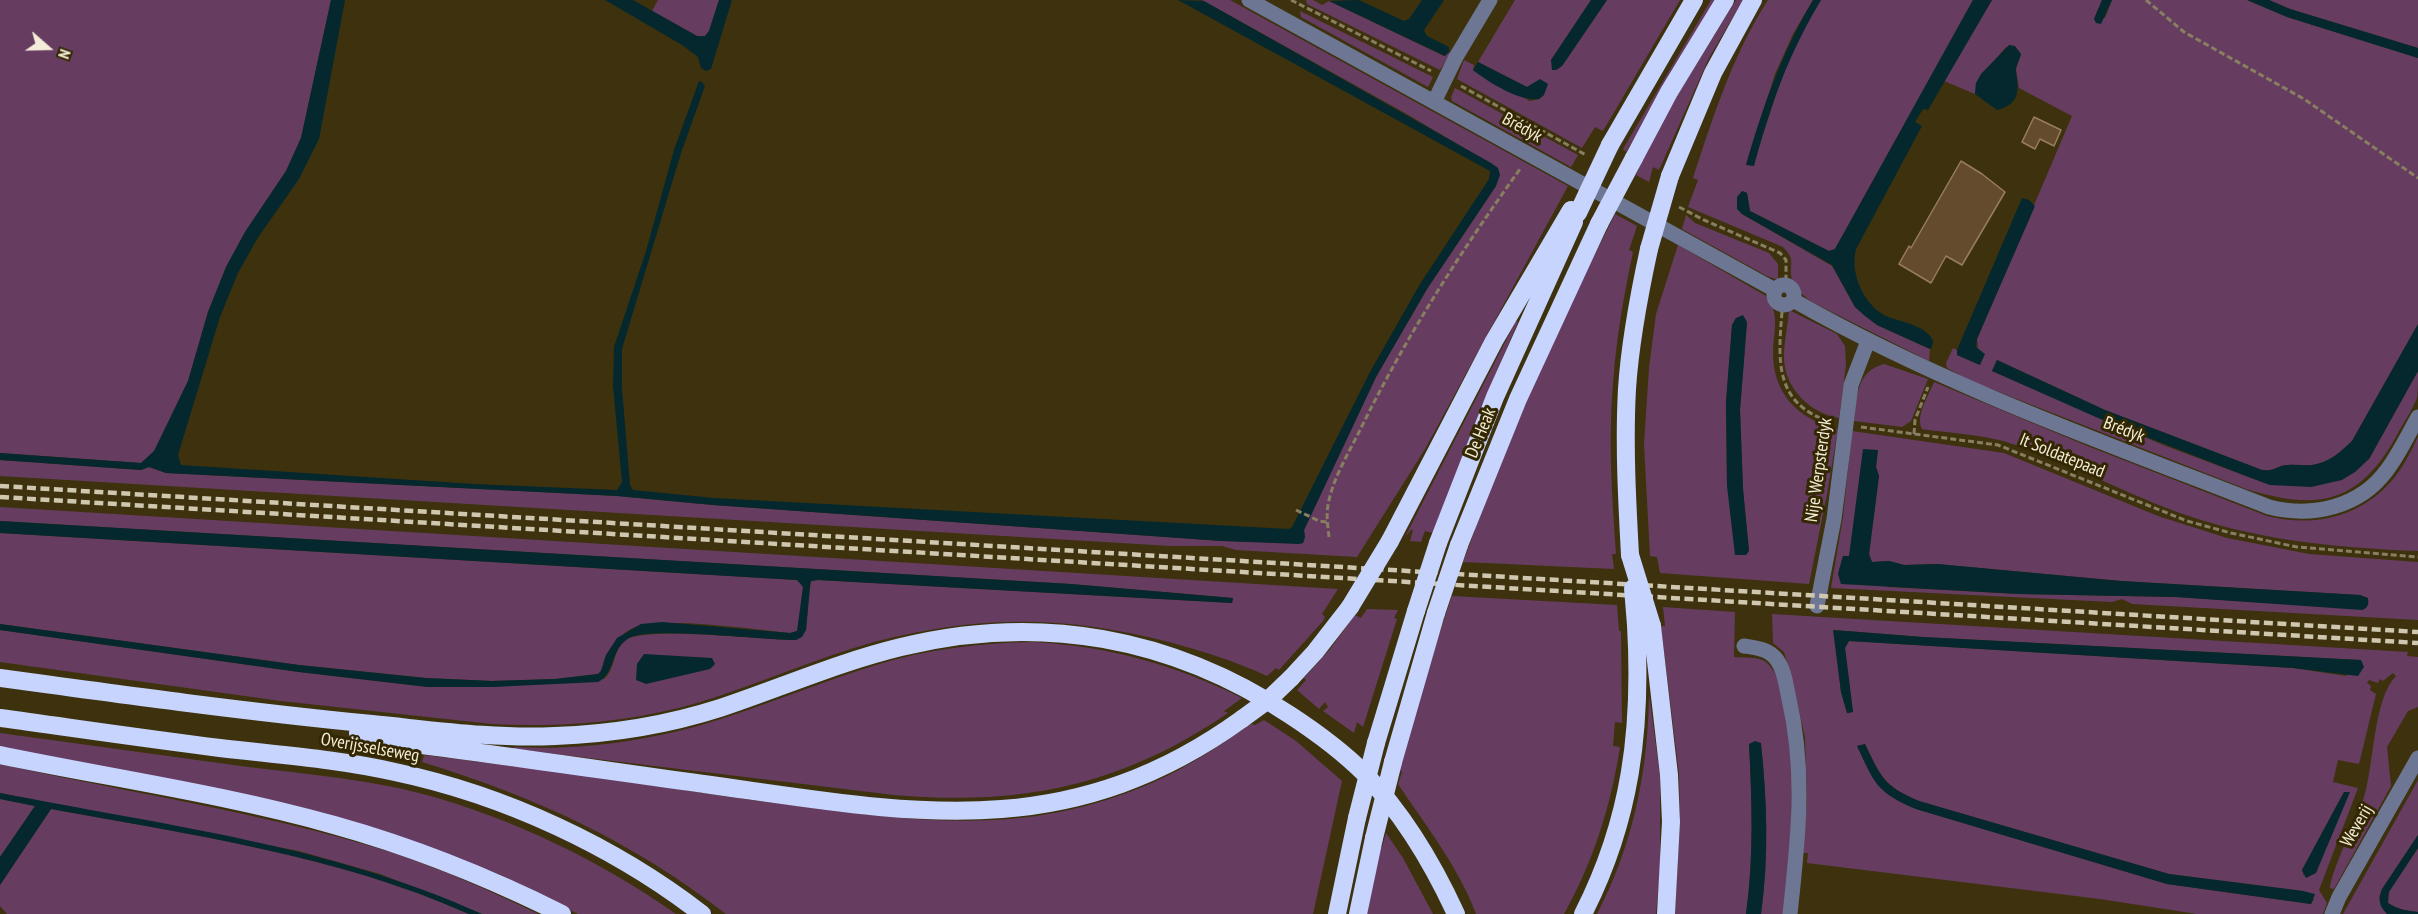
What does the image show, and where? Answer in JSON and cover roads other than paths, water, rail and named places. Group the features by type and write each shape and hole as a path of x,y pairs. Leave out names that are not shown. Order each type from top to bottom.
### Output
{"highway":[{"path":"266,714 406,743 746,790 943,812 1016,809 1086,796 1130,782 1170,764 1206,744 1242,719 1291,678 1315,652 1350,607 1390,540 1494,340 1575,212 1610,145 1694,0"},
{"name":"De Heak","path":"1358,914 1393,762 1436,613 1459,545 1522,389 1599,224 1669,92 1725,0"},
{"path":"1666,914 1671,822 1669,775 1630,555 1625,455 1627,389 1634,328 1649,249 1670,176 1713,73 1753,0"},
{"name":"De Heak","path":"1337,914 1357,818 1376,743 1438,543 1495,396 1575,212"},
{"path":"1583,914 1609,857 1629,789 1638,721 1644,625"},
{"path":"0,678 266,714 524,737 591,734 687,717 874,654 937,639 970,634 1034,631 1099,638 1160,651 1224,676 1250,689 1320,736 1362,771 1385,798 1422,850 1456,914"},
{"name":"Overijsselseweg","path":"0,718 350,764 425,779 517,810 577,837 636,869 702,914"},
{"path":"0,755 238,802 333,824 446,861 498,882 562,914"}],"street":[{"name":"Brédyk","path":"1249,0 1530,154 1780,287 1794,290 1788,302 1935,373 2094,439 2270,507 2289,512 2321,510 2350,501 2370,489 2387,471 2418,417"},
{"path":"1434,102 1445,78 1491,0"},
{"name":"Nije Werpsterdyk","path":"1817,606 1834,519 1851,384 1868,341"},
{"path":"1744,646 1763,649 1777,660 1783,670 1795,723 1799,752 1800,790 1790,914"},
{"name":"Weverij","path":"2332,914 2339,897 2418,758"}],"water":[{"path":"331,0 345,0 319,139 299,179 257,239 238,273 220,317 178,455 181,465 474,484 617,490 622,482 613,386 614,347 646,251 674,150 699,81 705,86 681,153 622,349 622,388 630,485 633,490 714,498 1289,529 1370,372 1420,284 1489,179 1490,171 1178,0 1204,1 1491,163 1498,168 1500,175 1496,186 1427,289 1376,377 1304,530 1303,543 1299,544 1222,541 713,505 617,496 166,473 149,467 141,470 0,460 0,453 141,463 154,451 188,381 208,312 226,267 245,232 286,171 301,138"},
{"path":"605,0 633,0 697,36 705,36 709,31 719,0 732,0 711,69 706,71 701,68 698,57 682,45"},
{"path":"1359,0 1404,21 1409,19 1422,0 1444,0 1424,30 1427,36 1449,47 1449,52 1445,56 1329,1"},
{"path":"1591,0 1607,0 1562,66 1552,70 1551,60"},
{"path":"1813,0 1821,0 1790,60 1767,122 1754,166 1746,165 1774,80"},
{"path":"1973,0 1992,0 1928,110 1923,109 1915,122 1922,126 1856,249 1856,277 1864,294 1884,315 1918,327 1929,335 1933,341 1930,349 1877,325 1865,316 1855,307 1832,265 1742,214 1737,209 1737,197 1742,191 1747,193 1750,211 1829,251 1835,249"},
{"path":"2102,0 2112,0 2101,24 2096,23 2094,19"},
{"path":"2247,0 2269,0 2290,9 2418,48 2418,58 2287,17"},
{"path":"2009,45 2015,46 2021,54 2016,70 2017,91 2010,104 1997,110 1975,94 1976,83 1981,74"},
{"path":"1478,62 1527,87 1540,79 1548,84 1544,95 1539,99 1531,99 1504,90 1473,70"},
{"path":"2022,198 2029,200 2035,206 1977,339 1976,347 1985,354 1980,365 1957,355 1957,350"},
{"path":"1743,315 1747,322 1740,410 1743,489 1749,551 1746,555 1735,555 1727,486 1726,402 1732,325 1736,318"},
{"path":"2418,324 2418,371 2369,459 2342,480 2311,487 2270,485 2098,418 1992,371 1997,360 2105,410 2262,470 2270,470 2284,465 2312,465 2323,462 2339,453 2352,441"},
{"path":"1863,449 1878,450 1876,467 1879,476 1869,554 1872,562 1889,561 1904,565 1937,564 2121,581 2360,595 2368,598 2368,604 2362,610 2176,597 2019,594 1841,584 1838,574 1843,556 1849,556"},
{"path":"0,521 1071,584 1233,598 1232,603 818,580 811,581 806,630 802,637 796,640 682,633 641,635 629,638 623,643 608,673 598,682 492,687 428,687 299,672 0,630 0,624 299,665 426,678 492,681 555,679 598,674 617,638 641,624 662,622 790,633 797,631 803,587 797,580 0,533"},
{"path":"1833,630 1923,637 2361,660 2364,667 2358,676 2293,668 1849,641 1845,648 1853,712 1847,713 1841,692"},
{"path":"644,654 712,658 715,664 710,669 646,684 636,680 637,664"},
{"path":"1755,741 1761,743 1763,765 1766,807 1765,871 1761,914 1746,914 1751,850 1749,744"},
{"path":"1865,744 1884,779 1907,796 1919,801 2169,874 2315,894 2311,904 2167,884 1916,809 1884,792 1878,785 1857,746"},
{"path":"2344,792 2350,792 2316,873 2306,878 2302,870"},
{"path":"0,793 184,827 306,854 365,870 424,890 482,914 469,914 368,876 263,849 51,809 0,885 0,857 35,806 0,799"},
{"path":"2418,835 2418,848 2389,892 2388,903 2395,907 2418,912 2418,914 2387,914 2380,903 2382,889"}],"railway":[{"path":"0,486 2418,632"},
{"path":"0,497 2418,643"}]}
